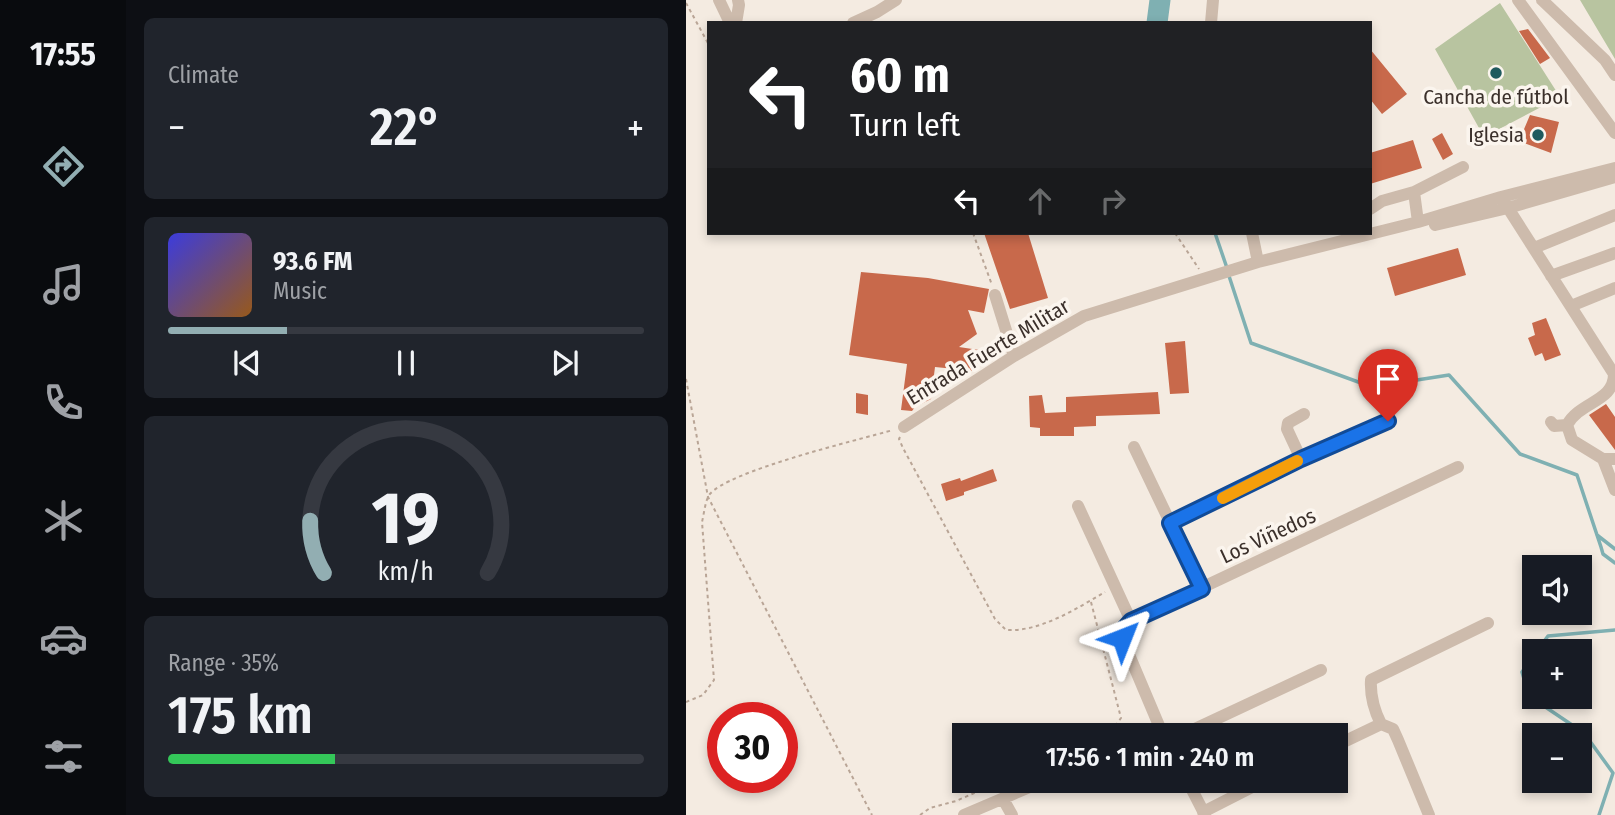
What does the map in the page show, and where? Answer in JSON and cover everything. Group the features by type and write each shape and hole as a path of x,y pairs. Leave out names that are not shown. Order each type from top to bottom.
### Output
{"street":[{"path":"719,0 732,21"},
{"path":"734,21 738,0"},
{"path":"870,0 877,12"},
{"path":"857,21 896,0"},
{"path":"1211,21 1213,0"},
{"path":"1518,0 1614,130"},
{"path":"1542,0 1605,60 1615,75"},
{"path":"1372,208 1382,201 1414,192 1463,167"},
{"name":"Entrada Fuerte Militar","path":"1504,203 1615,168"},
{"name":"Entrada Fuerte Militar","path":"1372,233 1615,177"},
{"path":"1414,192 1418,222"},
{"path":"1504,203 1614,374 1614,384 1609,392 1573,414 1567,425 1572,440 1609,459 1615,490"},
{"path":"1534,248 1615,215"},
{"path":"1252,235 1256,262"},
{"name":"Entrada Fuerte Militar","path":"904,427 1014,356 1084,316 1256,262 1365,235"},
{"path":"1551,276 1615,253"},
{"path":"1571,306 1615,288"},
{"path":"995,295 1014,356"},
{"path":"1301,459 1287,429 1288,423 1304,414"},
{"path":"1170,523 1301,459 1388,421"},
{"path":"1551,422 1554,426 1567,425"},
{"path":"1134,447 1202,589"},
{"name":"Los Viñedos","path":"1131,621 1458,467"},
{"path":"1078,506 1131,621 1124,629 1122,638 1156,723"},
{"path":"1429,815 1398,740 1392,729 1381,724 1370,692 1371,680 1488,623"},
{"path":"1208,723 1321,670"},
{"path":"1348,740 1381,724"},
{"path":"964,815 1017,793"},
{"path":"1193,793 1204,813 1242,793"},
{"path":"1003,799 1012,815"}],"path":[{"path":"686,4 707,41"},
{"path":"974,235 995,295"},
{"path":"1176,235 1208,277"},
{"path":"686,379 708,497 872,815"},
{"path":"686,702 703,695 714,680 702,522 708,497 720,485 761,468 904,427"},
{"path":"904,427 899,439 903,448 995,618 1006,630 1022,631 1046,623 1115,587"},
{"path":"1091,601 1121,718 1118,723"},
{"path":"920,815 930,808 974,793"}],"green space":[{"path":"1580,0 1615,0 1615,59"},
{"name":"Cancha de fútbol","path":"1500,3 1560,97 1484,137 1435,49"}],"building":[{"path":"1528,29 1550,58 1540,64 1519,31"},
{"path":"1372,51 1407,94 1382,114 1372,102"},
{"name":"Iglesia","path":"1530,115 1559,122 1551,153 1519,141"},
{"path":"1442,133 1453,154 1443,160 1432,139"},
{"path":"1413,140 1422,168 1372,183 1372,152"},
{"path":"985,235 1029,235 1048,298 1010,309"},
{"path":"1458,248 1466,275 1395,296 1387,268"},
{"path":"861,272 928,278 989,289 984,313 968,310 977,334 959,347 979,350 978,369 975,371 935,367 931,399 912,411 901,410 907,364 849,355"},
{"path":"1546,318 1561,355 1545,361 1542,353 1535,356 1528,338 1535,335 1532,323"},
{"path":"1185,341 1189,393 1170,394 1165,343"},
{"path":"1158,392 1160,414 1096,416 1096,426 1074,427 1074,436 1040,436 1040,428 1030,427 1029,396 1042,395 1045,413 1066,412 1066,397"},
{"path":"856,393 868,395 868,415 856,413"},
{"path":"1606,404 1615,417 1615,450 1589,415"},
{"path":"993,469 997,481 946,501 941,484 960,478 961,481"}],"waterway":[{"path":"1157,21 1160,0"},
{"path":"1216,235 1227,268"},
{"path":"1229,276 1251,343 1372,387 1449,375 1520,454 1577,475 1601,547"},
{"path":"1597,535 1615,549"},
{"path":"1601,547 1603,554 1615,563"},
{"path":"1546,639 1548,636 1615,630"},
{"path":"1548,709 1584,733 1613,773 1599,815"}],"slow traffic":[{"path":"1223,498 1297,461"}],"place":[{"name":"Cancha de fútbol","path":"1496,73"},
{"name":"Iglesia","path":"1538,135"}],"route":[{"path":"1122,638 1124,629 1131,621 1202,589 1170,523 1301,459 1388,421"}]}
